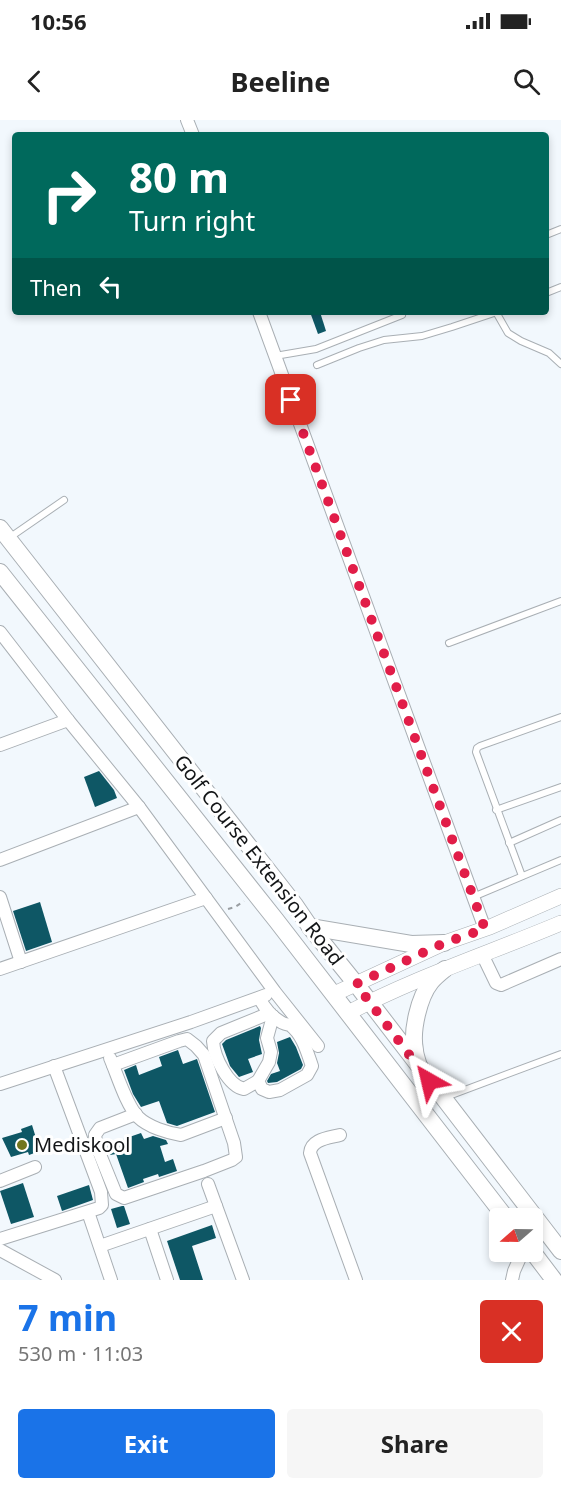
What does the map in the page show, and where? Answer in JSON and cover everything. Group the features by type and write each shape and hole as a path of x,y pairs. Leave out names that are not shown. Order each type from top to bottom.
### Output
{"main road":[{"name":"Golf Course Extension Road","path":"4,533 295,905 561,1251"},
{"name":"Golf Course Extension Road","path":"0,572 334,994 499,1208"},
{"path":"310,927 411,944 444,943"},
{"path":"420,1069 414,1048 417,1014 431,982 445,969"},
{"path":"540,1262 554,1280"}],"street":[{"path":"259,315 485,929"},
{"path":"1,634 139,807 275,992 318,1046"},
{"path":"0,745 68,720"},
{"path":"0,860 139,807"},
{"path":"334,994 444,943 485,929 561,896"},
{"path":"0,897 21,962"},
{"path":"0,969 207,898"},
{"path":"348,1013 445,969 561,923"},
{"path":"482,954 496,983 501,985 561,959"},
{"path":"0,1084 275,992"},
{"path":"258,1081 262,1089 269,1092 280,1090 307,1074 312,1066 304,1042 289,1025 279,1021 271,1014 259,998"},
{"path":"271,1014 267,1038 271,1052 268,1062 258,1081 244,1089 237,1088 228,1079 213,1049 213,1041 221,1034 271,1014"},
{"path":"113,1065 187,1040 196,1046 204,1055 226,1118 236,1156 232,1160 204,1171 124,1198 116,1194 97,1147 95,1135 100,1128 136,1114"},
{"path":"106,1049 132,1108 139,1117 151,1125 181,1135 226,1118"},
{"path":"0,1239 88,1212 102,1205 101,1192 54,1066"},
{"path":"340,1135 313,1144 310,1153 356,1280"},
{"path":"0,1181 35,1167"},
{"path":"208,1184 243,1280"},
{"path":"100,1246 216,1206"},
{"path":"88,1212 111,1280"},
{"path":"150,1229 167,1280"},
{"path":"0,1250 55,1280"},
{"path":"512,1280 518,1262"}],"lane":[{"path":"275,356 316,349 402,315"},
{"path":"317,365 384,340 422,336 480,315"},
{"path":"499,315 508,333 549,353 561,364"},
{"path":"4,533 64,500"},
{"path":"449,643 561,601"},
{"path":"522,876 496,810 477,755 477,748 561,717"},
{"path":"496,810 561,787"},
{"path":"509,843 561,820"},
{"path":"473,897 561,860"},
{"path":"443,1098 561,1054"}],"path":[{"path":"217,912 235,907 255,894"}],"building":[{"path":"311,315 321,315 326,331 318,334"},
{"path":"99,771 114,790 117,798 95,807 84,777"},
{"path":"40,902 52,942 26,951 13,911"},
{"path":"260,1026 259,1040 262,1054 248,1059 253,1072 239,1077 230,1066 222,1044 226,1040"},
{"path":"290,1037 303,1065 301,1069 277,1082 268,1083 271,1074 280,1071 277,1063 279,1053 277,1042"},
{"path":"178,1050 183,1064 197,1059 215,1112 177,1126 167,1123 159,1101 141,1107 133,1094 124,1070 136,1065 139,1075 162,1066 159,1057"},
{"name":"Mediskool","path":"32,1125 40,1151 11,1157 2,1138 22,1132 21,1129"},
{"path":"141,1133 144,1139 153,1136 166,1140 168,1144 160,1146 165,1162 173,1159 177,1171 143,1179 144,1182 128,1188 116,1154 110,1155 106,1145"},
{"path":"23,1183 34,1217 11,1224 0,1191"},
{"path":"89,1185 93,1200 62,1211 57,1196"},
{"path":"124,1206 130,1224 117,1228 111,1209"},
{"path":"212,1225 216,1238 192,1246 203,1280 180,1280 167,1241"}],"place":[{"name":"Mediskool","path":"22,1145"}],"route":[{"path":"291,400 485,929 444,943 356,984 429,1081"}]}
